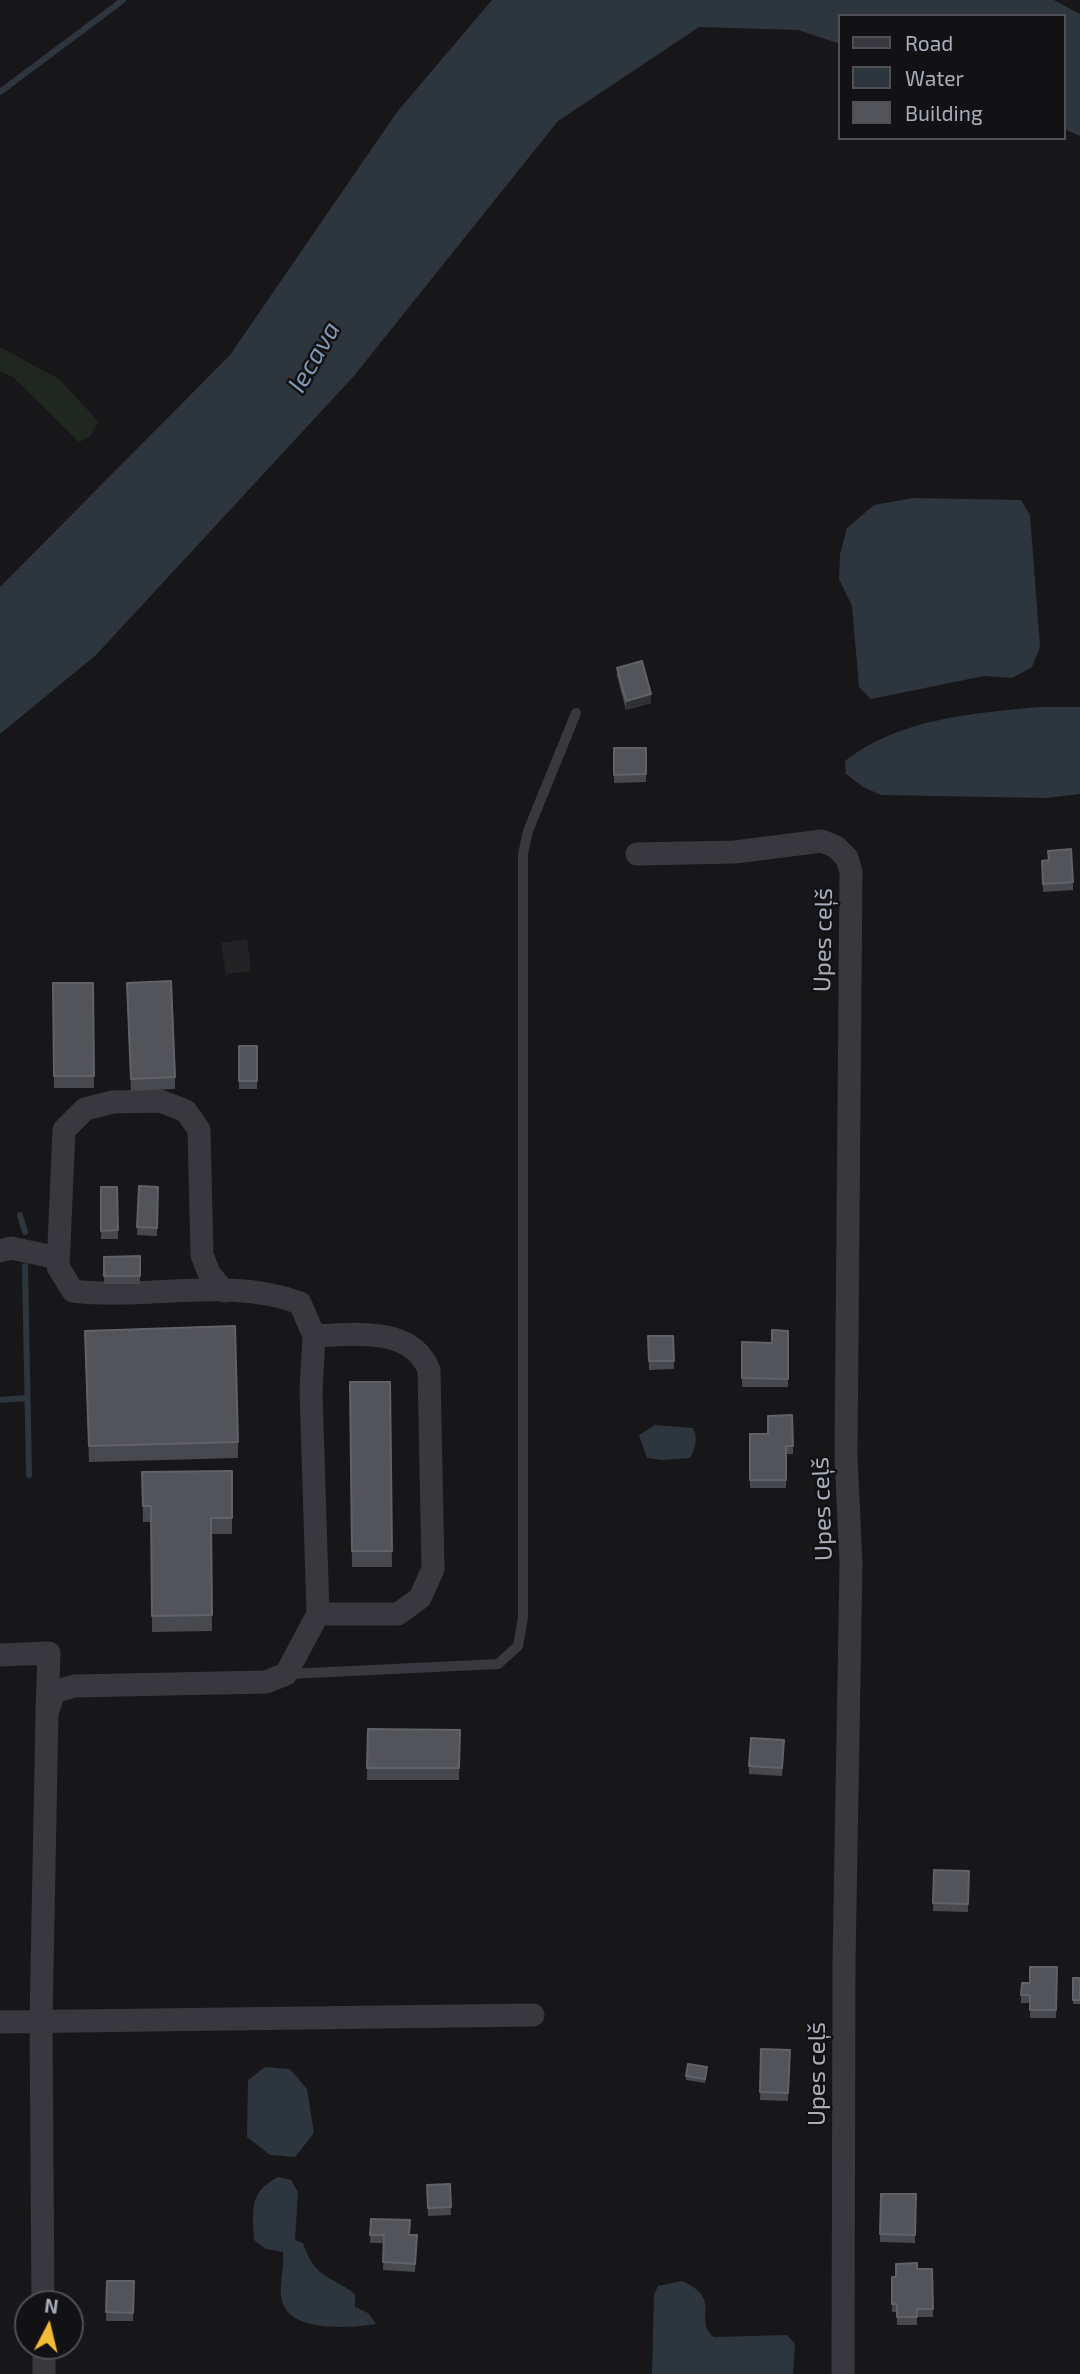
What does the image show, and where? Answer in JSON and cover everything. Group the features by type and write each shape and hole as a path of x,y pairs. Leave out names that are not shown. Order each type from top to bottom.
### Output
{"street":[{"name":"Upes ceļš","path":"637,853 735,852 822,841 836,847 847,858 851,872 846,1455 851,1564 844,1954 843,2374"},
{"path":"47,1713 54,1692 74,1686 266,1682 286,1674 317,1614 311,1391 314,1336 300,1303 273,1292 103,1294 73,1291 58,1266 64,1130 85,1109 113,1102 160,1101 186,1111 199,1130 202,1255 209,1273 224,1291"},
{"path":"0,1251 11,1248 58,1258"},
{"path":"314,1336 383,1335 405,1343 424,1357 429,1370 433,1569 420,1598 398,1614 317,1614"},
{"path":"0,1655 49,1653 41,2021 43,2290"},
{"path":"0,2022 533,2015"}],"lane":[{"path":"286,1674 498,1664 518,1646 523,1618 523,854 528,831 576,713"}],"shaded area":[{"path":"0,347 59,379 98,421 90,437 79,442 13,377 0,371"},
{"path":"247,939 251,971 226,974 221,943"}],"water":[{"name":"Iecava","path":"492,0 1054,0 1080,14 1080,136 1066,130 1066,14 838,14 838,43 798,30 699,27 558,121 353,377 96,655 0,734 0,587 230,355 397,112"},
{"path":"913,498 1021,500 1030,515 1040,647 1032,667 1012,678 984,676 871,699 859,687 852,606 839,579 840,554 847,528 874,505"},
{"path":"1041,707 1080,707 1080,794 1046,798 881,795 863,787 846,774 845,761 889,735 964,715"},
{"path":"655,1425 693,1428 696,1443 690,1458 647,1458 639,1435"},
{"path":"265,2067 290,2069 307,2089 314,2133 295,2157 270,2155 247,2137 248,2080"},
{"path":"278,2177 291,2180 298,2192 295,2240 303,2243 318,2270 355,2294 355,2307 368,2313 376,2324 323,2326 297,2319 287,2311 281,2295 283,2252 266,2249 254,2240 254,2203 261,2189"},
{"path":"682,2281 702,2295 708,2331 714,2337 787,2335 795,2344 793,2374 652,2374 654,2295 658,2286"}],"building":[{"path":"642,661 651,694 626,701 617,668"},
{"path":"614,748 646,748 646,774 614,775"},
{"path":"1071,849 1073,882 1043,884 1042,861 1049,860 1048,851"},
{"path":"171,981 175,1077 131,1079 127,983"},
{"path":"53,983 93,983 94,1076 54,1076"},
{"path":"239,1046 257,1046 257,1081 239,1081"},
{"path":"139,1186 158,1187 157,1228 137,1227"},
{"path":"101,1187 117,1187 118,1230 101,1231"},
{"path":"140,1256 140,1276 104,1276 104,1257"},
{"path":"235,1326 238,1442 89,1446 85,1331"},
{"path":"772,1330 788,1331 788,1379 742,1378 742,1342 772,1343"},
{"path":"648,1336 673,1336 674,1361 649,1361"},
{"path":"350,1382 390,1382 392,1551 352,1551"},
{"path":"792,1415 793,1446 786,1446 786,1480 750,1480 750,1434 768,1434 768,1416"},
{"path":"232,1471 232,1518 211,1518 212,1615 152,1616 151,1506 143,1506 142,1472"},
{"path":"368,1729 460,1730 459,1768 367,1768"},
{"path":"751,1738 784,1740 782,1768 749,1766"},
{"path":"934,1870 969,1871 968,1904 933,1903"},
{"path":"1030,1967 1057,1967 1056,2010 1030,2010 1030,1995 1021,1995 1022,1983 1030,1983"},
{"path":"1073,1978 1080,1978 1080,2000 1073,2000"},
{"path":"761,2049 790,2050 788,2093 760,2092"},
{"path":"688,2064 707,2067 705,2079 686,2076"},
{"path":"450,2184 451,2207 428,2208 427,2185"},
{"path":"881,2194 916,2194 915,2235 880,2234"},
{"path":"371,2219 410,2220 409,2235 417,2235 415,2264 383,2262 384,2235 370,2235"},
{"path":"917,2263 917,2269 932,2269 933,2309 917,2309 917,2317 897,2317 897,2304 892,2304 892,2277 896,2277 896,2264"},
{"path":"107,2281 134,2281 133,2313 106,2312"}],"waterway":[{"path":"0,92 123,0"},
{"path":"20,1215 25,1232"},
{"path":"25,1266 29,1475"},
{"path":"0,1400 27,1398"}]}
